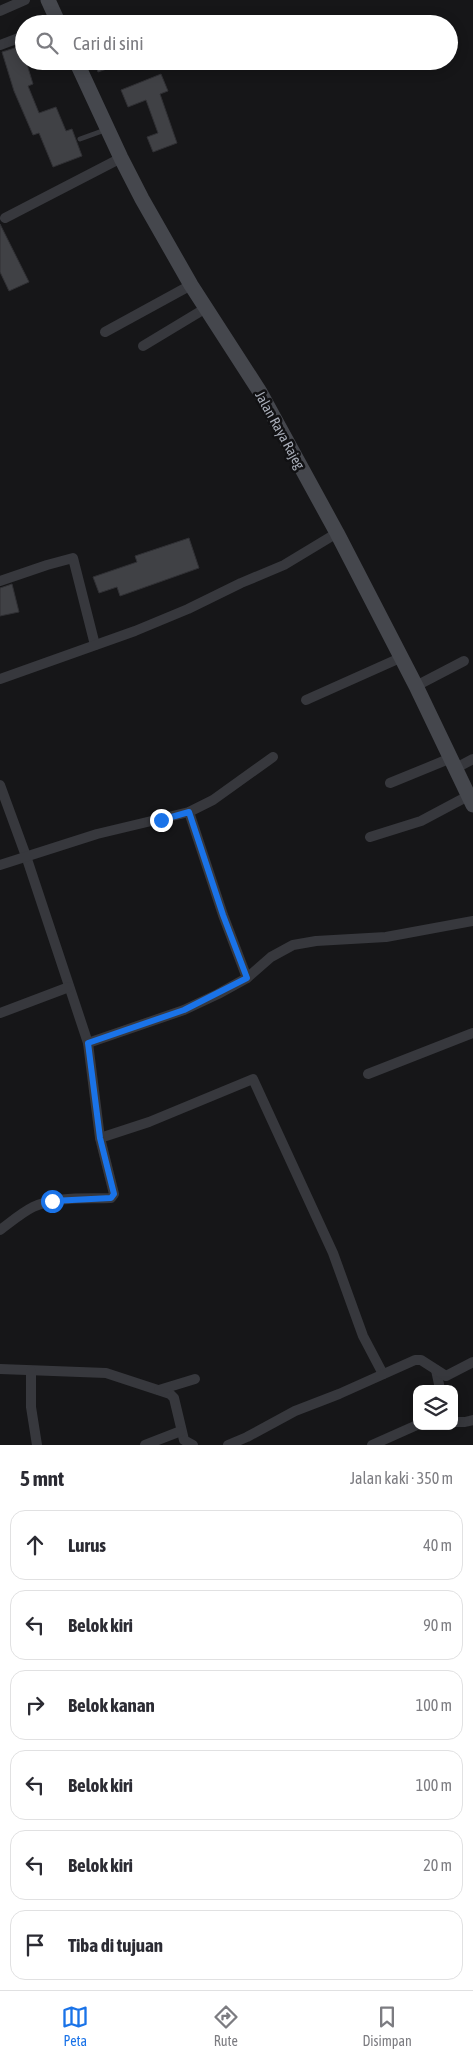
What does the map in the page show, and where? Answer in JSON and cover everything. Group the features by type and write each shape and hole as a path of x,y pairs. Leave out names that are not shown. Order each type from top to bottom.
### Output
{"main road":[{"path":"48,0 55,15"},
{"name":"Jalan Raya Rajeg","path":"80,70 120,158 192,285 260,392 337,533 416,686 471,801"}],"street":[{"path":"0,11 25,0"},
{"path":"0,45 15,39"},
{"path":"5,218 120,158"},
{"path":"105,332 192,285"},
{"path":"144,346 206,308"},
{"path":"0,679 188,609 241,583 284,565 337,533"},
{"path":"0,581 73,558 95,644"},
{"path":"306,700 400,658"},
{"path":"416,686 464,661"},
{"path":"0,865 97,834 189,812 214,800 273,757"},
{"path":"390,783 453,763 473,759"},
{"path":"0,785 26,856 88,1043 100,1138 114,1194 111,1198 44,1203 23,1212 0,1230"},
{"path":"370,838 421,821 471,801"},
{"path":"189,812 223,915 247,978"},
{"path":"88,1043 184,1010 247,978 271,957 293,945 316,941 386,937 473,921"},
{"path":"0,1013 69,987"},
{"path":"368,1074 473,1033"},
{"path":"100,1138 149,1122 253,1079 333,1253 363,1336 383,1374"},
{"path":"228,1445 295,1411 418,1360 446,1376 473,1362"},
{"path":"0,1369 106,1373 170,1394 174,1398 184,1440 193,1445"},
{"path":"436,1370 439,1385"},
{"path":"31,1371 31,1407 37,1445"},
{"path":"159,1390 195,1379"},
{"path":"458,1422 473,1420"},
{"path":"372,1445 413,1427"},
{"path":"145,1445 181,1431"}],"lane":[{"path":"80,139 107,130"}],"building":[{"path":"15,48 15,70 29,70 33,84 28,86 39,113 56,107 66,131 72,129 82,156 53,167 39,133 33,135 14,91 2,52"},
{"path":"161,74 168,91 160,94 177,143 153,152 147,137 158,133 146,100 128,107 121,90"},
{"path":"0,224 29,282 9,291 0,272"},
{"path":"189,538 199,568 120,596 117,587 99,593 93,577 137,562 135,556"},
{"path":"12,584 19,612 0,616 0,588"}],"route":[{"path":"52,1201 111,1198 114,1194 100,1138 88,1043 184,1010 247,978 223,915 189,812 161,820"}]}
